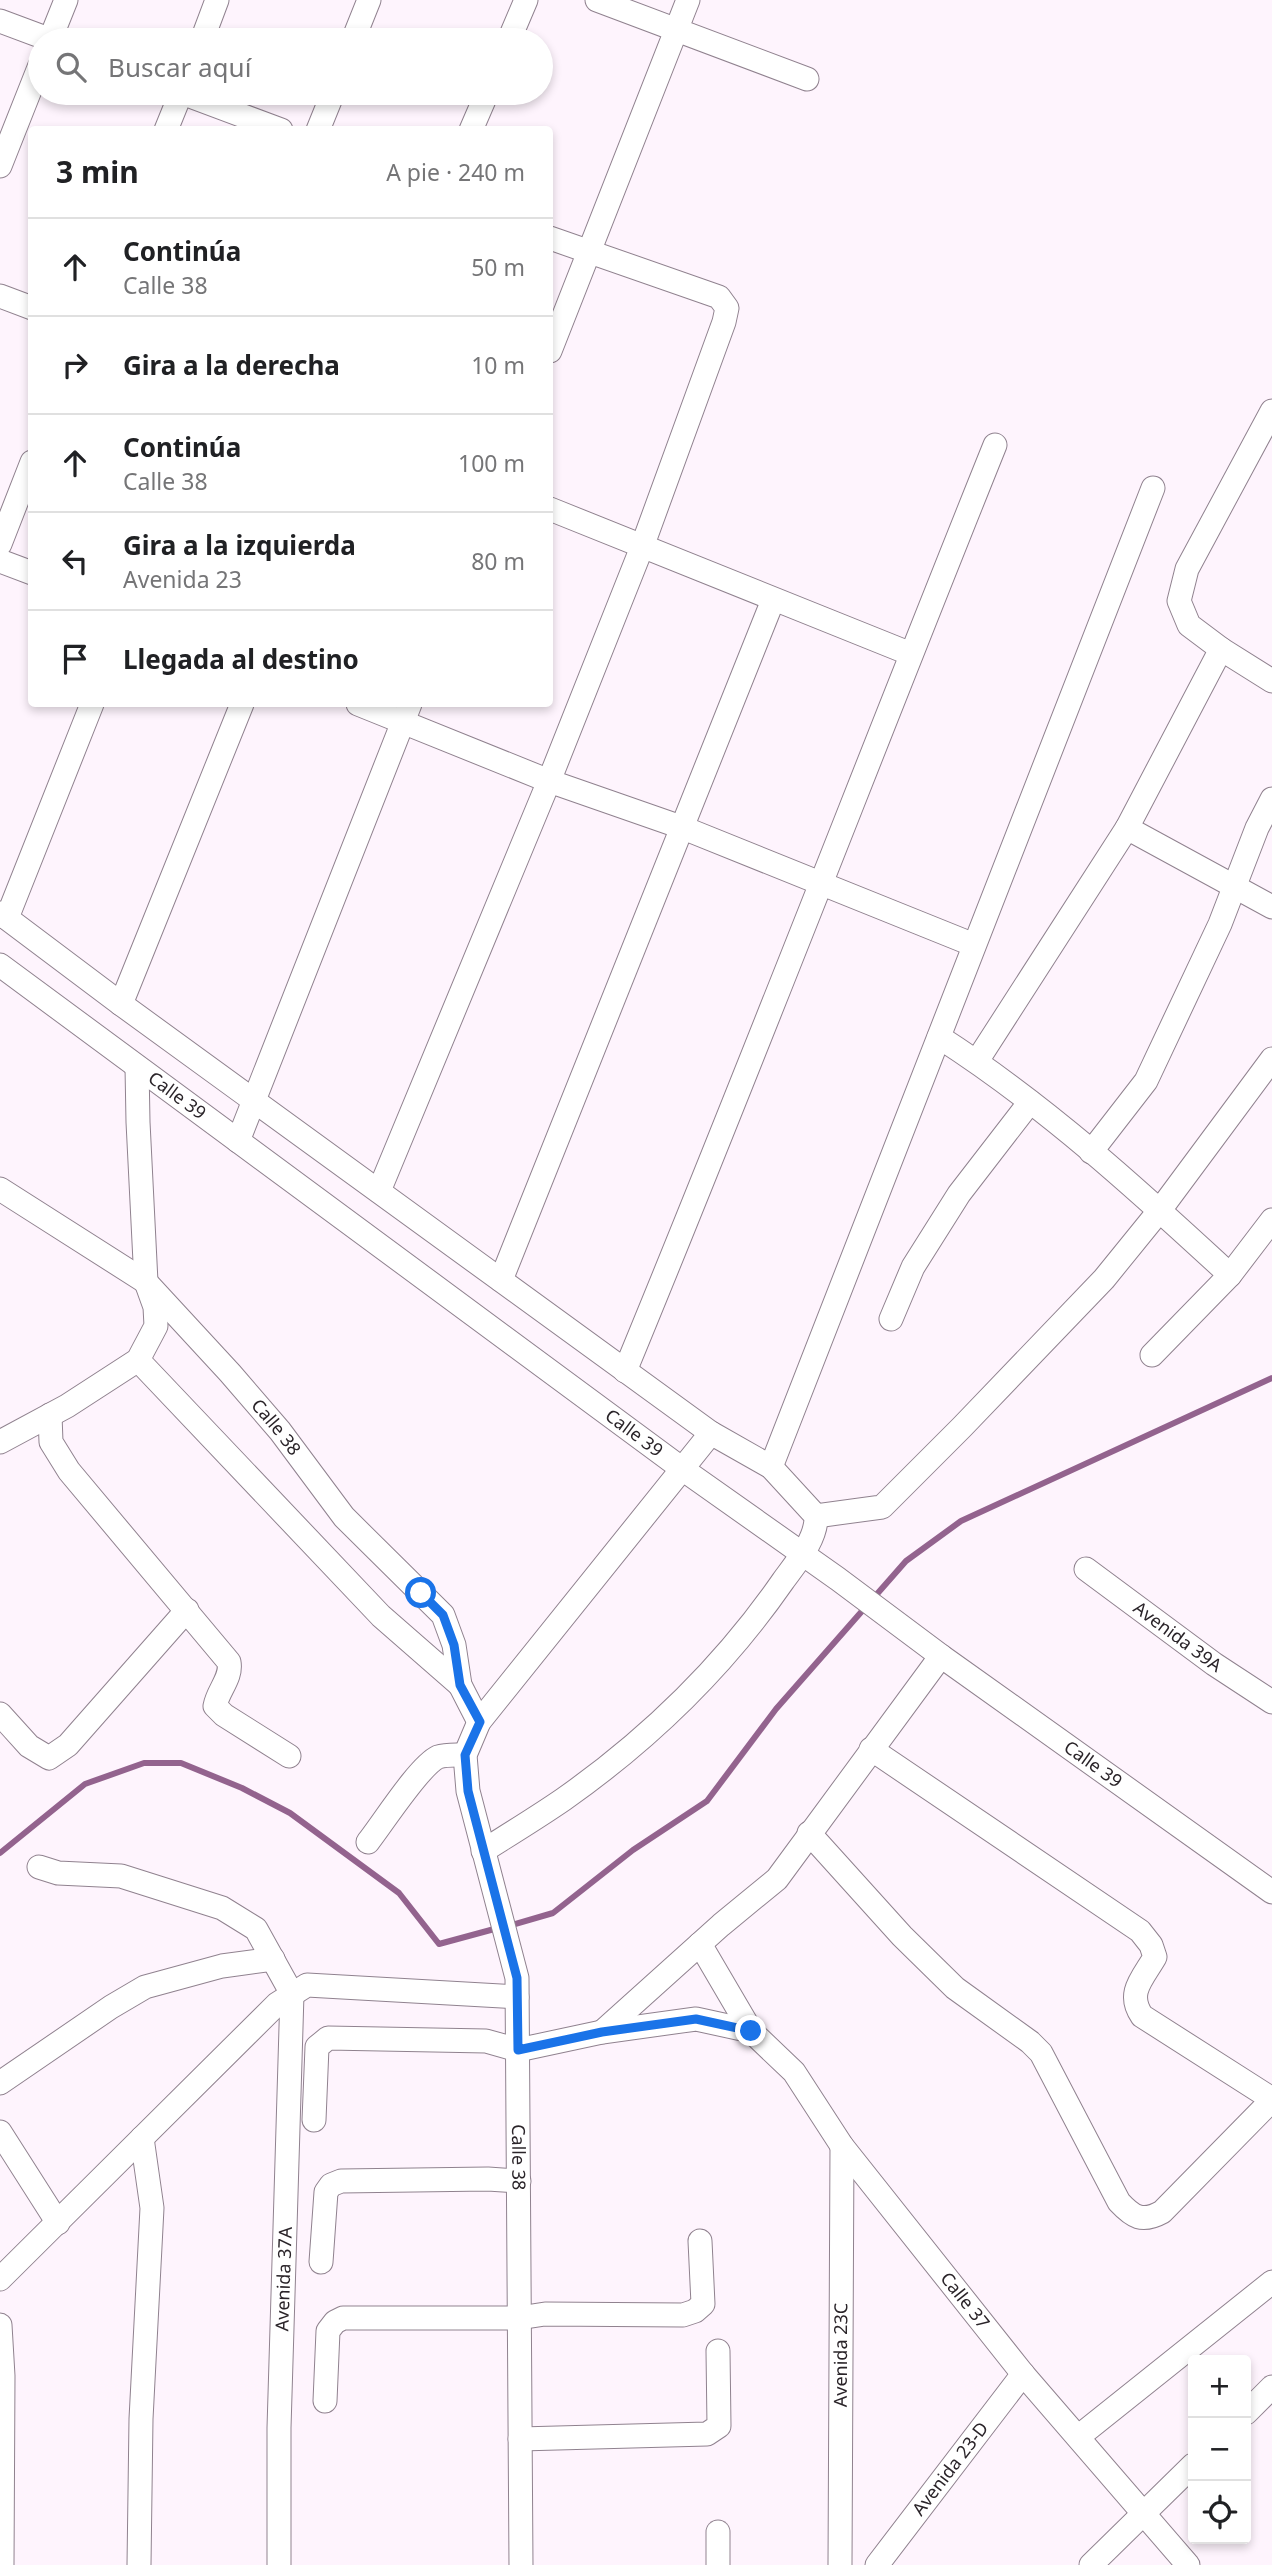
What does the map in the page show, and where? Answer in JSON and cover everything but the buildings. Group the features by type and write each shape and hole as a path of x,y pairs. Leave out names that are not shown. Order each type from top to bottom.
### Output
{"street":[{"path":"56,28 66,0"},
{"path":"206,28 217,0"},
{"path":"358,28 369,0"},
{"path":"514,28 526,0"},
{"path":"597,0 807,79"},
{"path":"553,343 688,0"},
{"path":"0,22 28,32"},
{"path":"0,166 28,95"},
{"path":"168,126 177,105"},
{"path":"214,105 270,126"},
{"path":"320,126 327,105"},
{"path":"473,126 482,105"},
{"path":"379,1191 549,781 642,548 727,308 719,297 553,239"},
{"path":"0,296 28,306"},
{"path":"1272,411 1187,569 1179,601 1189,625 1272,681"},
{"path":"625,1371 726,1128 995,445"},
{"path":"0,544 28,472"},
{"path":"771,1466 1153,488"},
{"path":"553,510 911,654"},
{"path":"0,561 28,572"},
{"path":"501,1280 773,600"},
{"path":"977,1061 1127,828 1221,649"},
{"path":"91,707 3,915 121,1004 711,1433 771,1466 816,1516 817,1525 801,1555 761,1614 698,1685 650,1730 564,1798 483,1851"},
{"path":"121,1004 241,707"},
{"path":"374,707 407,713 549,781 681,827 974,945"},
{"path":"237,1141 407,713"},
{"path":"1091,1152 1146,1081 1220,924 1257,828 1272,799"},
{"path":"1127,828 1272,906"},
{"name":"Calle 39","path":"0,965 681,1468 1272,1892"},
{"path":"939,1037 977,1061 1061,1124 1230,1275"},
{"path":"816,1516 882,1507 1104,1279 1160,1210 1272,1059"},
{"path":"0,1442 50,1415 138,1360 156,1326 155,1307 146,1282 137,1067"},
{"path":"891,1319 913,1267 959,1194 1030,1102"},
{"name":"Calle 38","path":"0,1189 146,1282 280,1431 344,1517 443,1615 454,1645 460,1685 480,1722"},
{"path":"1152,1355 1230,1275 1272,1220"},
{"path":"138,1360 381,1616 460,1685"},
{"path":"50,1415 51,1442 69,1471 229,1662 231,1671 217,1696 215,1706 224,1715 289,1756"},
{"path":"368,1842 419,1775 436,1758 465,1755 480,1722 711,1433"},
{"name":"Avenida 39A","path":"1086,1569 1214,1664 1272,1702"},
{"path":"0,1714 29,1746 49,1758 68,1745 187,1610"},
{"path":"602,2032 777,1879 941,1656"},
{"path":"809,1833 902,1936 955,1988 1030,2042 1041,2053 1118,2202 1130,2214 1151,2218 1162,2212 1272,2099 1142,2016 1135,2005 1134,1995 1155,1957 1151,1945 1140,1931 871,1749"},
{"name":"Calle 38","path":"465,1755 468,1791 517,1978 521,2565"},
{"path":"39,1867 58,1873 121,1876 222,1908 256,1929 292,1994"},
{"path":"700,1944 751,2031"},
{"path":"3,2074 145,1987 222,1966 273,1959"},
{"path":"0,2279 277,2004 307,1985 517,1997"},
{"name":"Avenida 37A","path":"279,2565 279,2428 292,1994"},
{"path":"314,2120 317,2048 328,2038 486,2041 518,2050 602,2032 696,2019 751,2031"},
{"name":"Calle 37","path":"751,2031 794,2071 842,2146 1023,2374 1188,2565"},
{"path":"0,2132 58,2223"},
{"path":"139,2565 141,2419 152,2208 142,2138"},
{"name":"Avenida 23C","path":"840,2565 842,2146"},
{"path":"321,2262 326,2192 331,2185 341,2181 519,2181"},
{"path":"326,2401 328,2331 335,2322 343,2318 519,2318 545,2314 683,2315 695,2311 703,2304 700,2241"},
{"path":"1078,2437 1272,2282"},
{"path":"0,2325 3,2376 2,2565"},
{"path":"520,2439 707,2434 719,2426 718,2351"},
{"name":"Avenida 23-D","path":"877,2565 1023,2374"},
{"path":"1251,2408 1272,2387"},
{"path":"1091,2565 1188,2470"},
{"path":"718,2532 718,2565"}],"waterway":[{"path":"508,1926 553,1913 633,1850 707,1801 776,1709 906,1561 961,1521 1272,1378"},
{"path":"0,1853 85,1784 144,1763 181,1763 242,1788 290,1813 399,1893 439,1944 498,1928"}],"route":[{"path":"421,1593 443,1615 454,1645 460,1685 480,1722 465,1755 468,1791 517,1978 518,2050 602,2032 696,2019 751,2031"}]}
